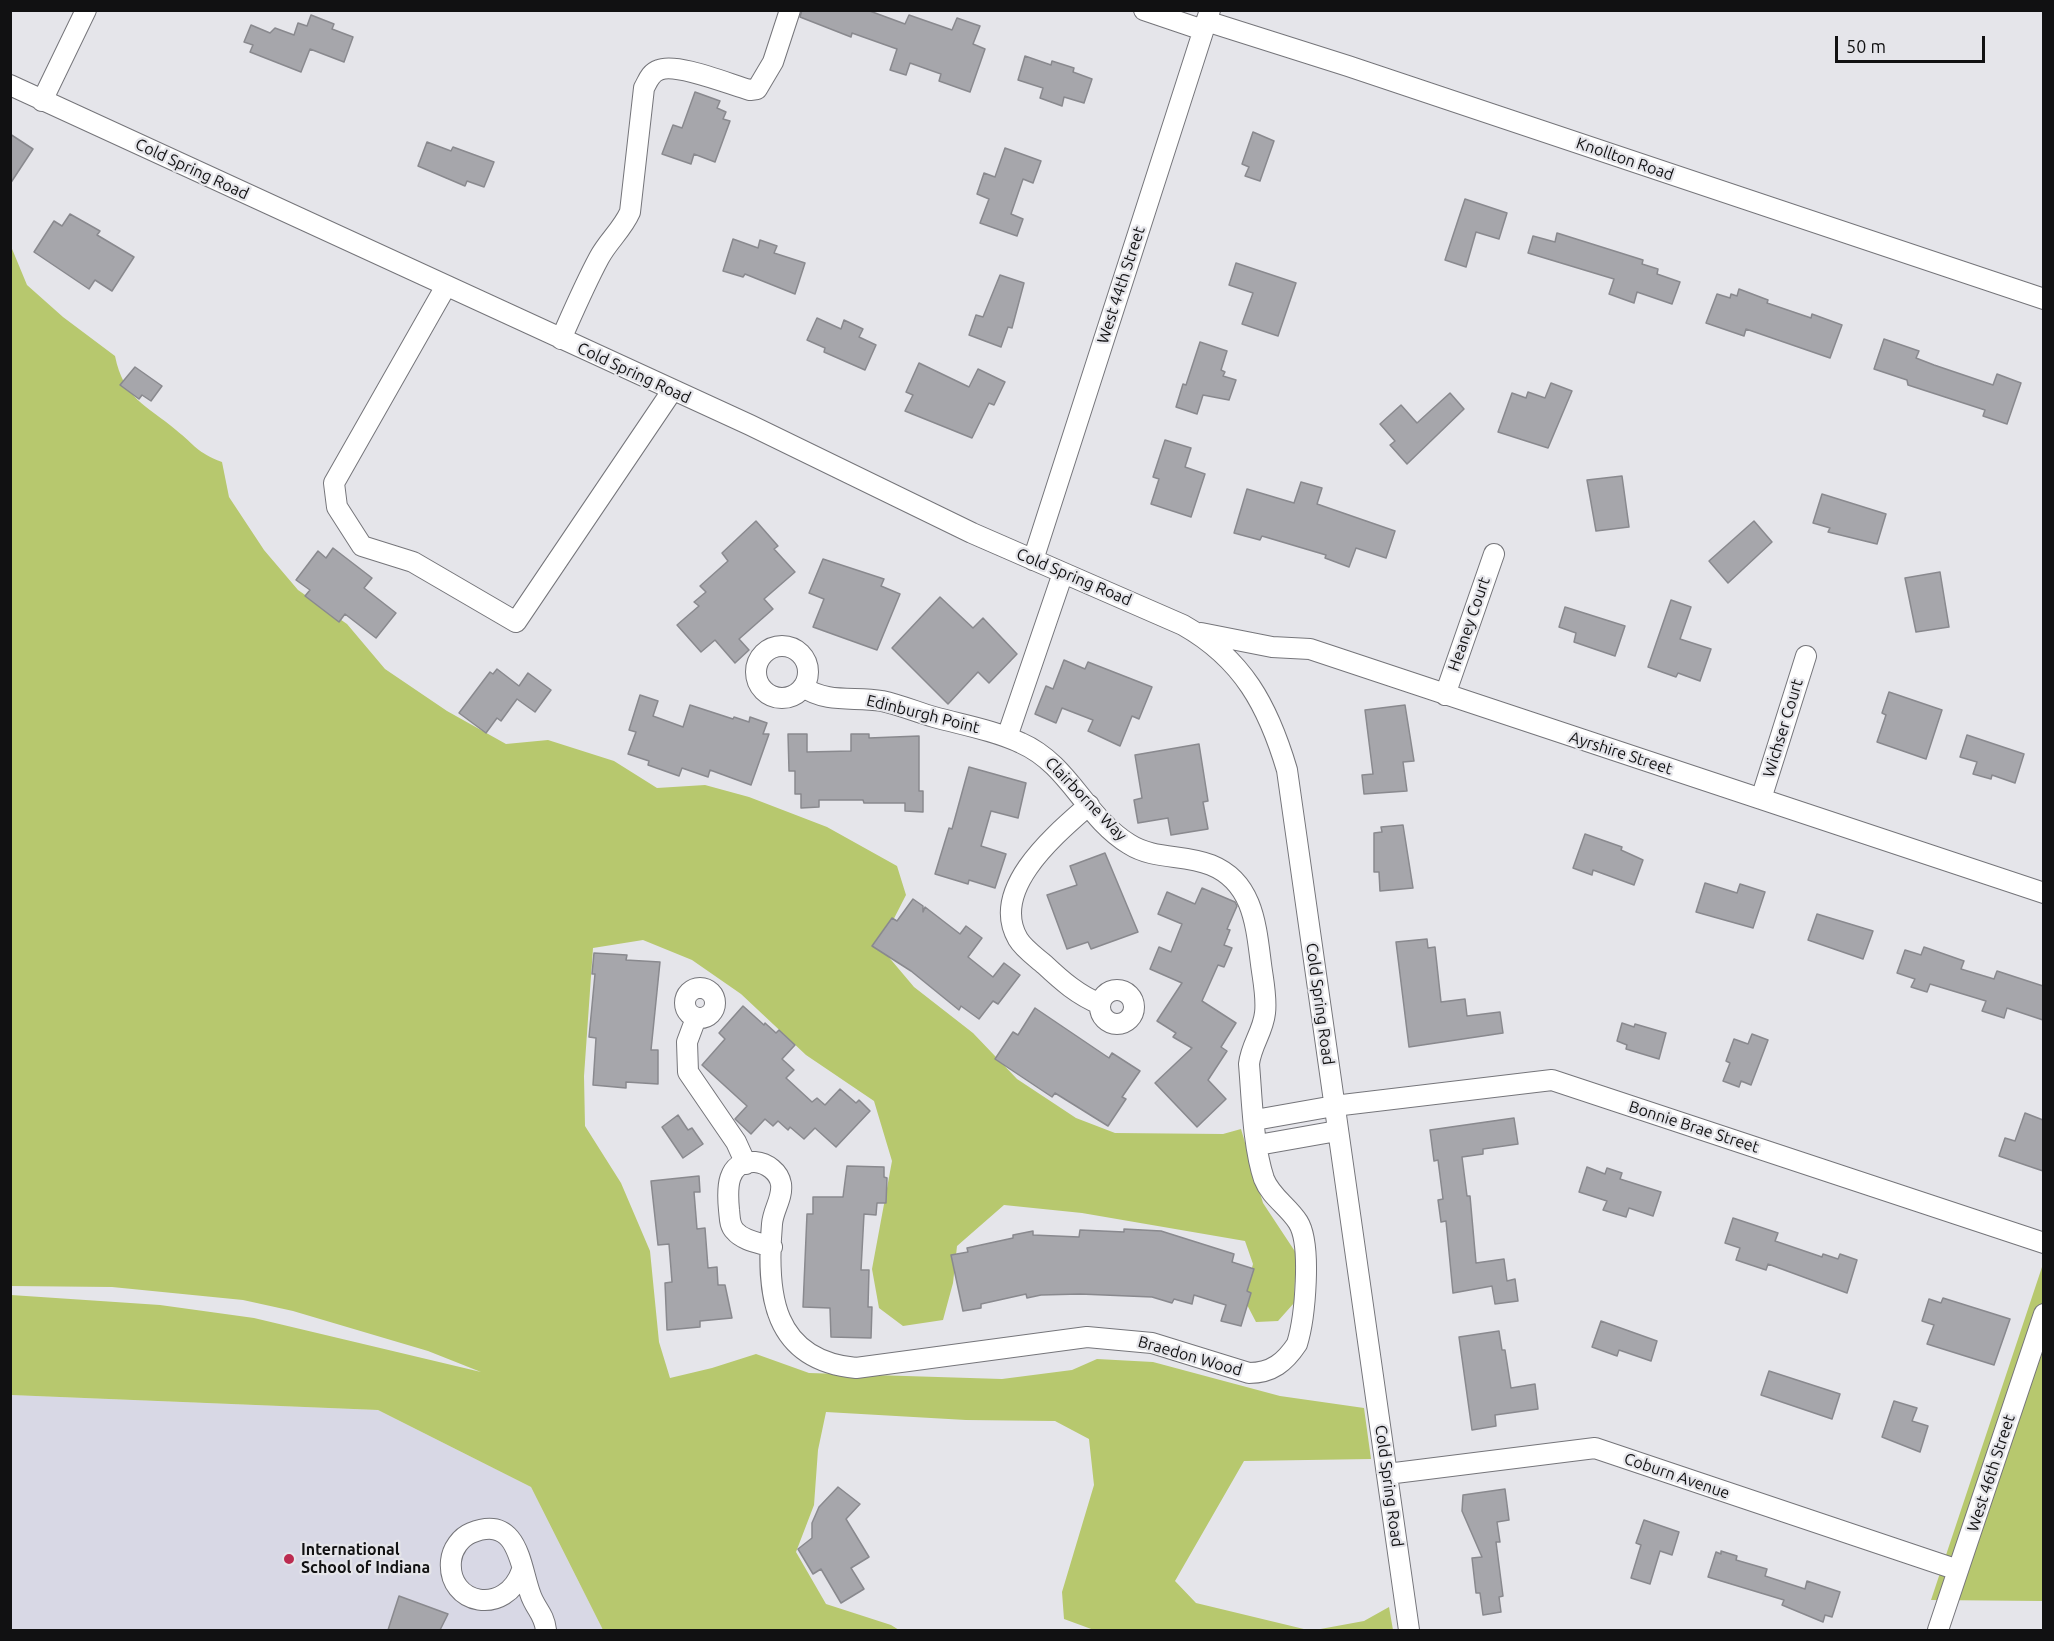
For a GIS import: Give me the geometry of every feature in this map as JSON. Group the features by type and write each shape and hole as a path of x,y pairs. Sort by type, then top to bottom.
{"street":[{"path":"42,101 86,10"},
{"path":"561,339 599,258 611,238 625,224 630,212 644,88 651,75 660,69 675,69 750,90 757,88 773,62 790,10"},
{"name":"Knollton Road","path":"1144,10 1206,20 2043,299"},
{"name":"West 44th Street","path":"1033,560 1206,20"},
{"name":"Cold Spring Road","path":"10,85 1033,560 1195,632 1228,658 1262,700 1287,770 1409,1630"},
{"path":"446,286 334,483 337,507 362,546 414,562 516,622 672,391"},
{"name":"Heaney Court","path":"1445,694 1494,554"},
{"path":"1007,737 1063,573"},
{"name":"Ayrshire Street","path":"1195,632 1272,647 1310,649 2043,893"},
{"name":"Wichser Court","path":"1761,799 1806,656"},
{"name":"Edinburgh Point","path":"803,687 824,697 886,702 1007,737"},
{"name":"Clairborne Way","path":"1007,737 1050,760 1116,835 1130,845 1153,854 1214,866 1234,880 1249,901 1254,917 1266,998 1264,1021 1250,1051 1249,1064 1255,1120"},
{"path":"1089,805 1052,837 1029,864 1012,903 1012,922 1015,933 1024,946 1070,988 1100,1004"},
{"path":"696,1018 688,1034 688,1072 736,1142 746,1164"},
{"name":"Bonnie Brae Street","path":"1255,1120 1334,1106 1552,1080 2043,1243"},
{"name":"Braedon Wood","path":"772,1247 774,1309 788,1334 802,1348 826,1362 856,1368 1067,1338 1106,1337 1161,1345 1242,1372 1257,1373 1271,1369 1289,1356 1299,1336 1307,1254 1304,1233 1298,1222 1273,1194 1265,1180 1255,1120"},
{"path":"1258,1145 1337,1131"},
{"path":"746,1164 765,1164 776,1173 781,1183 781,1196 772,1220 772,1247 741,1236 732,1227 727,1186 734,1170 746,1164"},
{"name":"West 46th Street","path":"1938,1630 2043,1314"},
{"name":"Coburn Avenue","path":"1387,1474 1594,1448 1958,1570"},
{"path":"522,1570 517,1583 509,1592 498,1599 486,1601 464,1592 452,1574 452,1553 468,1534 492,1529 504,1533 517,1546 531,1597 544,1617 546,1630"},
{"path":"509,1592 531,1597"}],"shaded area":[{"name":"International School of Indiana","path":"11,1395 378,1410 531,1487 603,1630 11,1630"}],"green space":[{"path":"10,244 27,285 63,317 115,356 124,382 137,399 201,452 222,462 229,497 264,550 298,590 347,624 385,669 447,711 506,744 548,740 614,761 657,788 705,785 749,797 827,827 897,866 906,895 884,938 887,955 914,987 973,1033 1017,1079 1076,1118 1115,1133 1223,1134 1241,1129 1263,1203 1296,1253 1294,1303 1278,1321 1256,1322 1244,1299 1253,1264 1245,1241 1082,1213 1004,1205 957,1246 953,1283 943,1320 903,1326 879,1308 872,1269 892,1161 874,1101 806,1055 741,994 692,960 643,940 593,948 584,1076 585,1126 621,1183 650,1251 659,1342 670,1378 756,1354 809,1373 1002,1379 1072,1370 1097,1359 1153,1362 1280,1396 1364,1408 1371,1459 1244,1461 1175,1581 1196,1603 1308,1630 1094,1630 1064,1619 1062,1592 1094,1485 1089,1439 1055,1421 966,1420 826,1412 818,1450 814,1505 796,1552 826,1604 891,1625 899,1630 603,1630 531,1487 378,1410 11,1395 11,1295 160,1305 254,1318 481,1372 428,1351 293,1311 243,1300 112,1287 11,1286"},
{"path":"2043,1264 2043,1601 1931,1600"},
{"path":"1389,1607 1393,1630 1315,1630 1364,1621"}],"building":[{"path":"802,10 867,10 905,24 909,15 952,30 957,18 980,26 973,44 985,49 970,92 939,81 941,74 910,63 906,75 890,70 897,49 852,33 851,37 800,17"},
{"path":"311,15 334,24 332,29 353,37 344,62 310,49 301,72 250,52 253,45 244,42 251,25 270,33 275,28 294,35 298,23 307,26"},
{"path":"1025,56 1051,65 1052,61 1074,68 1073,72 1092,79 1084,103 1064,97 1062,106 1040,98 1043,88 1018,80"},
{"path":"695,92 720,101 717,108 726,112 723,119 730,121 715,162 694,154 691,164 662,154 673,125 682,128"},
{"path":"1253,132 1274,141 1260,181 1245,176 1249,167 1242,164"},
{"path":"10,134 33,149 10,184"},
{"path":"427,142 451,151 453,147 494,162 484,187 467,181 465,186 418,166"},
{"path":"1005,148 1041,161 1033,183 1023,179 1011,214 1023,219 1017,236 980,223 989,199 977,194 984,173 995,177"},
{"path":"1465,199 1507,213 1499,239 1476,232 1466,267 1445,260"},
{"path":"70,214 100,231 97,235 134,257 112,291 95,280 89,289 34,252 54,221 62,226"},
{"path":"1557,233 1643,260 1642,264 1658,269 1657,274 1680,282 1672,304 1637,292 1634,303 1609,294 1614,279 1528,253 1533,236 1555,242"},
{"path":"733,239 758,248 760,240 777,246 774,253 805,263 795,294 745,274 743,277 723,271"},
{"path":"1236,263 1296,283 1278,336 1242,324 1253,293 1229,285"},
{"path":"1000,275 1024,283 1012,328 1008,327 1001,347 969,335 976,315 983,317"},
{"path":"1739,289 1768,300 1767,303 1811,318 1812,314 1842,325 1830,358 1746,329 1744,336 1706,323 1717,294 1730,298 1731,294 1737,296"},
{"path":"817,318 841,329 844,320 863,329 859,337 876,345 865,370 824,352 825,348 807,340"},
{"path":"1884,339 1919,351 1916,358 1993,385 1997,374 2021,383 2007,424 1983,416 1985,410 1908,385 1907,380 1874,369"},
{"path":"1200,342 1227,351 1221,370 1225,372 1223,376 1236,380 1229,400 1203,395 1197,414 1176,407"},
{"path":"919,363 969,387 978,369 1005,382 994,405 989,403 972,438 905,411 913,395 906,392"},
{"path":"135,367 162,386 151,401 142,395 139,399 120,385"},
{"path":"1551,383 1572,391 1548,448 1498,432 1512,393 1526,398 1528,392 1545,398"},
{"path":"1450,393 1464,409 1407,464 1390,445 1395,441 1380,424 1401,405 1417,423"},
{"path":"1165,440 1191,448 1185,467 1205,474 1191,517 1151,504 1159,479 1153,477"},
{"path":"1622,476 1629,527 1596,531 1587,480"},
{"path":"1301,482 1322,488 1317,504 1395,531 1386,558 1356,548 1349,567 1325,558 1326,555 1262,536 1260,540 1234,533 1247,489 1294,503"},
{"path":"1822,494 1886,514 1877,544 1828,532 1830,528 1813,523"},
{"path":"756,521 778,546 774,549 795,572 764,599 773,609 739,639 749,650 735,663 715,640 701,652 677,625 699,606 694,602 706,592 700,586 728,561 722,553"},
{"path":"1754,521 1772,542 1728,583 1709,561"},
{"path":"333,548 372,578 364,588 396,613 376,638 345,614 339,622 305,596 310,590 296,580 318,551 326,558"},
{"path":"823,559 884,579 881,586 900,594 877,650 813,627 824,599 809,593"},
{"path":"1940,572 1949,627 1916,632 1905,578"},
{"path":"940,597 973,628 983,618 1017,654 989,683 978,672 948,704 892,648"},
{"path":"1671,600 1691,607 1680,639 1711,649 1700,681 1678,673 1676,677 1648,667"},
{"path":"1565,607 1625,626 1615,656 1574,642 1576,633 1559,627"},
{"path":"1064,660 1085,669 1088,662 1152,687 1139,719 1132,716 1120,746 1088,731 1093,720 1062,708 1056,723 1035,714 1046,686 1053,689"},
{"path":"497,669 519,686 528,673 551,690 535,712 517,699 501,721 497,718 486,733 459,713 490,672 493,674"},
{"path":"1889,692 1942,710 1926,759 1877,742 1886,715 1882,713"},
{"path":"640,695 658,701 653,716 683,727 690,705 733,719 734,717 749,722 750,717 767,723 763,734 769,734 751,785 710,770 708,777 682,768 679,776 648,765 649,761 628,754 636,732 629,730"},
{"path":"1405,705 1414,761 1403,762 1407,791 1364,794 1362,775 1373,774 1365,710"},
{"path":"788,734 807,734 807,752 851,751 851,734 869,734 869,738 919,736 919,791 923,791 923,812 905,811 905,803 864,803 863,800 819,800 819,807 801,808 801,794 795,794 795,771 789,771"},
{"path":"1967,735 2024,754 2015,783 1992,775 1991,779 1973,774 1977,762 1960,757"},
{"path":"1199,744 1208,801 1203,802 1208,829 1171,835 1168,818 1138,823 1134,800 1142,798 1135,755"},
{"path":"969,767 1026,783 1018,818 991,811 981,846 1006,854 995,888 969,880 968,884 935,874 949,828 952,829"},
{"path":"1403,825 1413,888 1380,891 1379,872 1374,872 1374,833 1382,832 1381,827"},
{"path":"1585,834 1622,847 1621,850 1643,860 1634,885 1593,870 1592,875 1573,868"},
{"path":"1105,853 1138,932 1091,949 1088,942 1067,949 1047,895 1077,885 1070,866"},
{"path":"1705,883 1737,893 1740,884 1765,892 1753,928 1696,912"},
{"path":"1202,888 1235,902 1237,906 1227,929 1230,930 1224,945 1232,948 1224,967 1218,965 1202,1001 1236,1023 1221,1047 1227,1051 1208,1080 1226,1099 1197,1127 1155,1083 1192,1048 1173,1037 1176,1033 1157,1021 1182,983 1150,969 1159,947 1171,952 1182,924 1158,914 1167,892 1195,904"},
{"path":"913,899 923,906 923,912 925,907 960,934 966,926 982,938 968,957 993,977 1004,963 1020,975 998,1004 993,1001 979,1019 961,1006 959,1010 911,971 872,946 892,918 897,921"},
{"path":"1817,914 1873,931 1863,959 1808,940"},
{"path":"1427,939 1428,948 1435,947 1441,1002 1465,999 1467,1016 1500,1012 1503,1033 1409,1047 1396,942"},
{"path":"1924,947 1964,961 1961,969 1994,979 1997,971 2043,986 2043,1020 2007,1008 2004,1018 1982,1011 1986,1001 1930,984 1927,992 1911,987 1915,979 1897,973 1905,950 1921,955"},
{"path":"594,953 627,955 626,960 660,962 651,1050 658,1050 658,1084 626,1082 626,1088 593,1085 596,1038 589,1037 595,974 592,974"},
{"path":"743,1006 764,1025 765,1023 776,1033 779,1030 795,1045 782,1059 794,1070 786,1078 812,1102 817,1098 825,1105 840,1089 856,1103 859,1100 870,1111 836,1147 815,1128 804,1139 790,1127 788,1130 778,1121 773,1126 765,1119 751,1134 735,1119 747,1106 702,1065 725,1039 719,1033"},
{"path":"1035,1008 1109,1058 1112,1053 1140,1071 1122,1097 1126,1099 1108,1126 1055,1093 1052,1097 995,1059 1013,1032 1018,1035"},
{"path":"1622,1023 1634,1027 1635,1024 1666,1033 1659,1059 1626,1049 1627,1045 1617,1041"},
{"path":"1752,1034 1768,1040 1751,1085 1741,1081 1739,1087 1723,1081 1730,1063 1726,1061 1734,1039 1748,1044"},
{"path":"2025,1113 2043,1120 2043,1171 1999,1156 2005,1138 2015,1141"},
{"path":"678,1115 688,1130 692,1128 703,1144 683,1158 662,1127"},
{"path":"1514,1118 1518,1144 1483,1149 1483,1154 1462,1157 1467,1196 1470,1196 1476,1263 1504,1259 1507,1281 1515,1279 1518,1301 1495,1304 1492,1286 1453,1293 1446,1221 1441,1222 1438,1200 1443,1199 1438,1160 1434,1161 1430,1130"},
{"path":"847,1166 884,1167 884,1177 887,1178 886,1203 877,1203 876,1215 864,1214 861,1270 869,1270 868,1307 872,1307 871,1338 831,1337 830,1308 803,1307 807,1214 813,1214 813,1197 843,1197"},
{"path":"1587,1167 1605,1174 1607,1168 1622,1173 1620,1179 1661,1192 1653,1216 1629,1208 1626,1217 1603,1210 1607,1201 1579,1192"},
{"path":"699,1176 700,1192 694,1192 697,1229 705,1228 708,1268 717,1267 718,1285 725,1285 732,1318 700,1321 700,1327 667,1330 665,1283 672,1282 669,1244 658,1245 651,1181"},
{"path":"1733,1218 1778,1233 1775,1241 1822,1257 1823,1254 1838,1259 1840,1254 1857,1260 1847,1293 1768,1264 1766,1270 1736,1260 1740,1248 1725,1243"},
{"path":"1124,1229 1161,1231 1234,1254 1232,1262 1254,1269 1247,1291 1251,1293 1241,1326 1221,1321 1226,1305 1194,1295 1192,1304 1174,1299 1172,1303 1152,1297 1080,1294 1041,1295 1027,1298 1026,1294 981,1304 981,1308 963,1311 951,1255 968,1252 967,1248 1033,1231 1033,1235 1079,1237 1080,1230 1124,1232"},
{"path":"1943,1298 2010,1319 1994,1365 1927,1344 1934,1325 1922,1321 1929,1299 1941,1303"},
{"path":"1601,1321 1657,1341 1651,1361 1619,1350 1617,1356 1592,1347"},
{"path":"1499,1331 1502,1350 1505,1350 1511,1388 1535,1384 1538,1409 1495,1415 1496,1426 1472,1430 1459,1337"},
{"path":"1769,1371 1840,1394 1832,1419 1761,1395"},
{"path":"1894,1401 1917,1408 1912,1421 1928,1426 1920,1452 1882,1437"},
{"path":"838,1487 860,1504 846,1519 869,1557 851,1568 864,1589 841,1603 821,1569 813,1574 798,1549 812,1538 812,1523 819,1507"},
{"path":"1505,1489 1509,1520 1497,1522 1500,1542 1496,1542 1503,1596 1499,1597 1501,1612 1483,1615 1480,1593 1476,1593 1472,1558 1482,1557 1462,1511 1463,1495"},
{"path":"1644,1520 1679,1532 1672,1555 1660,1551 1650,1584 1631,1578 1641,1545 1636,1543"},
{"path":"1721,1551 1737,1556 1736,1560 1767,1569 1765,1576 1805,1589 1807,1581 1840,1592 1832,1617 1825,1615 1823,1622 1782,1605 1784,1600 1708,1577 1716,1552 1721,1554"},
{"path":"399,1596 448,1614 440,1630 388,1630"}],"place":[{"name":"International School of Indiana","path":"289,1559"}]}
